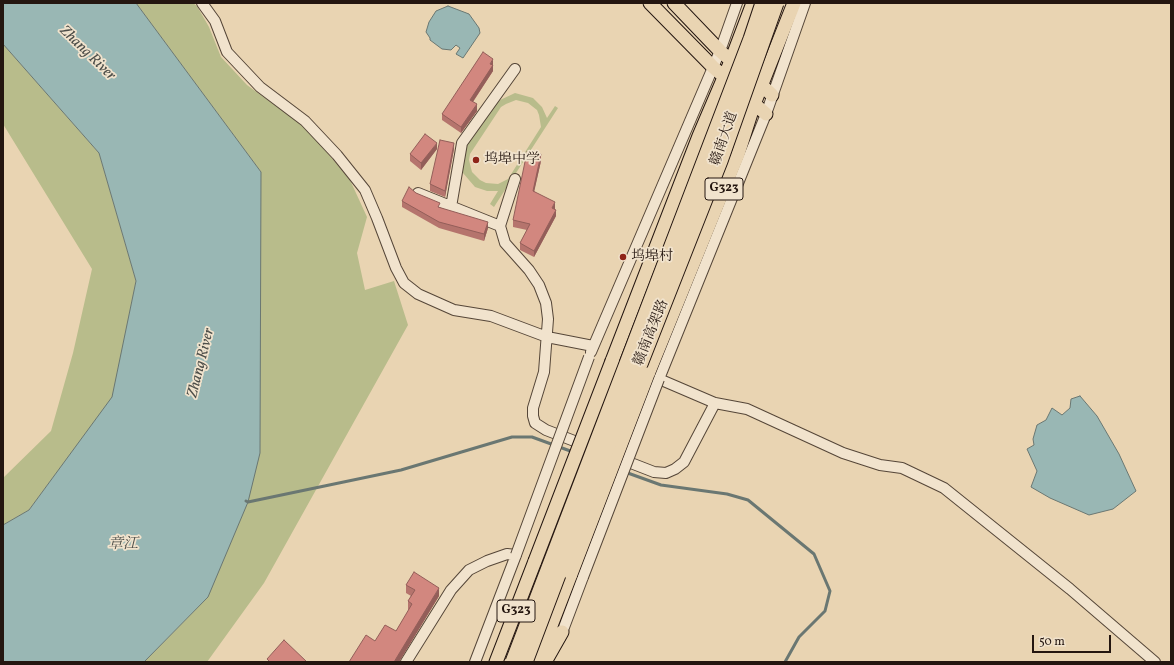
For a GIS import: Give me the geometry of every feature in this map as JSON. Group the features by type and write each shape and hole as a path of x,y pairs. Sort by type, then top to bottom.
{"highway":[{"name":"赣南高架路","path":"513,662 746,54 763,3"},
{"name":"赣南高架路","path":"525,662 584,506 720,161 776,3"}],"main road":[{"path":"650,3 713,67 766,114"},
{"path":"674,3 731,62 772,95"},
{"name":"赣南大道","path":"577,575 738,154 761,85 786,27 794,3"},
{"path":"751,8 786,27"},
{"name":"赣南大道","path":"496,662 699,136 725,77 751,8"},
{"path":"699,136 738,154"},
{"name":"G323","path":"537,662 577,575"},
{"path":"545,662 562,632"}],"street":[{"path":"202,3 215,21 226,52 260,87 305,121 338,155 364,190 377,218 396,268 404,283 418,294 454,310 491,316 547,337 593,346"},
{"path":"475,662 593,346 720,51 737,3"},
{"path":"805,3 766,114 653,376 715,403 747,409 843,453 880,465 902,468 944,488 1070,589 1155,662"},
{"path":"451,207 462,143 515,69"},
{"path":"515,179 500,226 505,243 529,270 539,285 546,303 548,319 544,372 532,416 535,424 546,430 654,472 666,473 675,469 684,462 715,403"},
{"path":"418,193 500,226"},
{"path":"406,662 451,590 469,570 487,561 507,554 516,555"},
{"path":"550,662 562,632 577,575"}],"green space":[{"path":"136,3 193,3 197,6 209,27 221,57 247,85 298,122 315,138 350,180 367,217 357,253 365,290 394,281 408,325 264,583 207,662 144,662 208,597 261,172"},
{"path":"3,44 99,153 136,281 113,397 29,510 3,525 3,478 51,431 73,353 92,269 3,124"},
{"path":"515,93 533,98 542,107 547,118 555,106 558,108 494,207 490,204 498,191 487,191 475,187 463,173 461,167 463,149 498,101","holes":["516,100 528,103 537,110 541,127 508,179 498,184 486,183 480,180 472,172 469,160 470,154 501,107"]}],"water":[{"name":"章江","path":"3,3 136,3 261,172 260,453 248,502 208,597 144,662 3,662 3,525 29,510 112,397 136,281 99,153 3,44"},
{"path":"448,6 469,14 479,28 480,33 463,58 456,54 460,48 456,45 451,50 442,49 430,40 426,32 429,22 436,11"},
{"path":"1080,396 1097,416 1119,454 1136,491 1113,509 1089,515 1050,498 1031,487 1037,471 1027,449 1034,445 1033,439 1037,425 1046,420 1052,408 1062,415 1070,408 1071,399"}],"building":[{"path":"483,52 493,59 490,64 493,65 470,100 477,104 461,127 442,114"},
{"path":"425,134 437,143 421,163 410,154"},
{"path":"440,140 454,143 445,191 430,184"},
{"path":"527,152 541,154 533,191 555,202 552,208 556,210 534,251 520,243 530,224 513,220"},
{"path":"409,187 416,193 440,203 438,207 488,222 484,234 439,222 402,201"},
{"path":"414,572 439,588 394,662 349,662 366,635 375,641 385,625 396,631 412,604 408,601 415,590 406,585"},
{"path":"284,640 307,662 270,662 267,659"}],"waterway":[{"path":"246,501 248,502 401,470 512,437 532,437 573,452"},
{"path":"625,472 661,485 727,494 748,500 814,554 830,591 825,611 799,637 785,662"}],"place":[{"name":"坞埠中学","path":"476,160"},
{"name":"坞埠村","path":"623,257"}],"water label":[{"name":"Zhang River","path":"87,54"},
{"name":"Zhang River","path":"202,363"}]}
